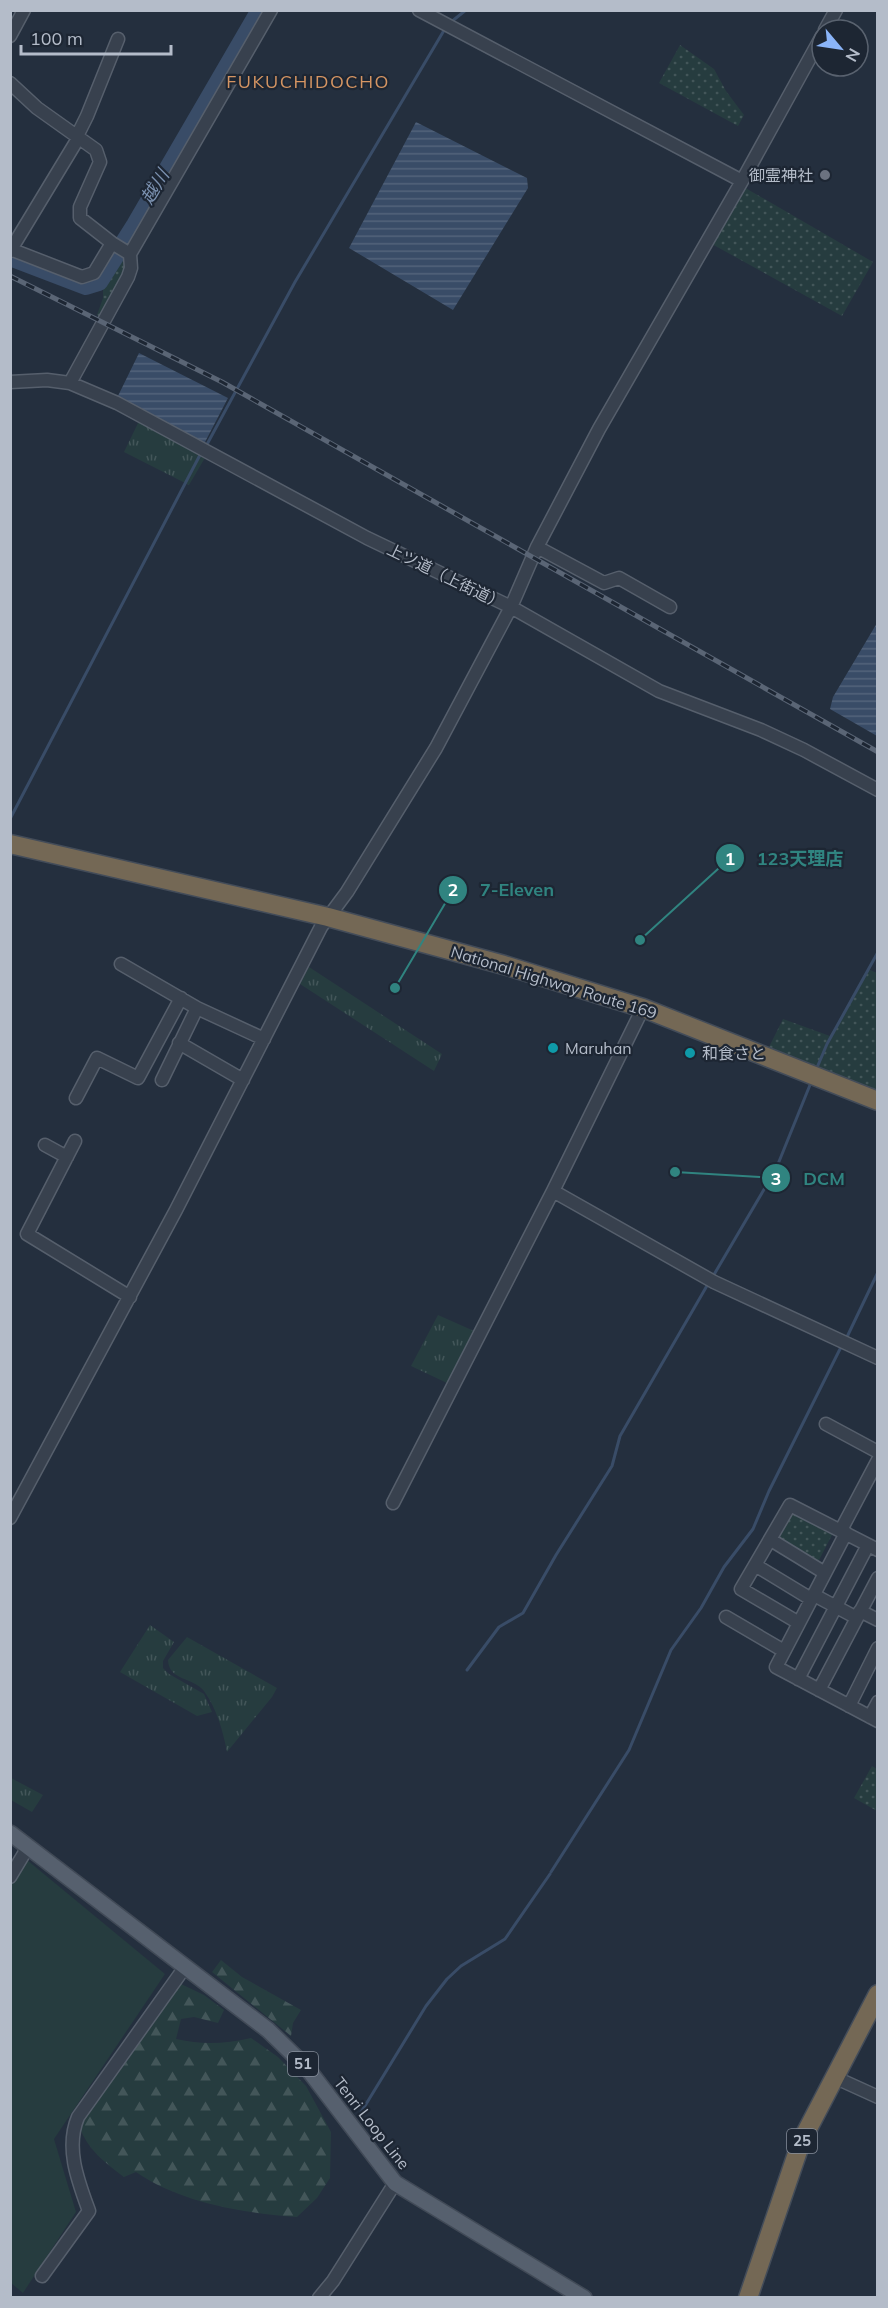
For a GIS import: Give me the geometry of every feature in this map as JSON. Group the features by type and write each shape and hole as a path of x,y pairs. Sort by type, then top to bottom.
{"highway":[{"name":"National Highway Route 169","path":"10,844 328,917 504,965 643,1008 878,1101"},
{"name":"25","path":"748,2298 791,2170 834,2077 878,1994"}],"main road":[{"name":"Tenri Loop Line","path":"10,1833 268,2030 307,2068 395,2183 584,2298"}],"street":[{"path":"10,36 24,10"},
{"path":"70,383 128,278 131,268 130,254 271,10"},
{"path":"418,10 742,181"},
{"path":"112,243 94,273 82,277 11,250 78,136 118,39"},
{"path":"10,1518 130,1297 328,917 337,908 436,748 511,607 537,547 599,429 810,58"},
{"path":"10,83 37,108 96,150 100,162 80,207 80,218 130,254"},
{"name":"上ツ道（上街道）","path":"10,382 47,380 70,383 117,403 367,538 511,607 659,691 762,730 878,790"},
{"path":"537,547 604,583 619,578 670,607"},
{"path":"122,964 197,1008 264,1039"},
{"path":"76,1098 97,1058 138,1078 181,998"},
{"path":"162,1080 197,1008"},
{"path":"393,1503 553,1191 643,1008"},
{"path":"179,1043 243,1080"},
{"path":"75,1142 27,1234 130,1297"},
{"path":"45,1145 67,1157"},
{"path":"553,1191 714,1282 878,1358"},
{"path":"826,1424 878,1452"},
{"path":"878,1460 825,1573 776,1667 874,1719 878,1702"},
{"path":"798,1679 836,1607 873,1547 790,1505 741,1589 799,1623"},
{"path":"771,1540 825,1573"},
{"path":"755,1565 813,1597 878,1620"},
{"path":"819,1690 878,1578"},
{"path":"726,1617 784,1651"},
{"path":"849,1706 878,1648"},
{"path":"10,1877 28,1847"},
{"path":"42,2276 89,2211 75,2166 71,2143 72,2130 78,2117 185,1967"},
{"path":"834,2077 878,2097"},
{"path":"319,2298 395,2183"}],"green space":[{"path":"680,45 714,69 726,91 744,115 738,126 659,83"},
{"path":"742,186 873,262 842,316 710,243"},
{"path":"121,249 130,268 105,320 97,315 103,298 103,277"},
{"path":"140,419 206,456 189,485 124,452"},
{"path":"309,967 442,1054 434,1071 300,984"},
{"path":"868,969 877,973 877,1091 769,1047 783,1019 830,1036"},
{"path":"438,1315 474,1331 447,1383 411,1366"},
{"path":"790,1511 833,1533 818,1562 776,1540"},
{"path":"150,1625 174,1642 163,1661 163,1668 169,1674 204,1694 212,1712 197,1716 120,1672"},
{"path":"187,1637 277,1688 227,1752 219,1720 204,1691 172,1672 169,1667 168,1660"},
{"path":"872,1766 877,1769 877,1811 854,1798"},
{"path":"11,1778 43,1795 32,1812 11,1800"},
{"path":"27,1860 165,1974 54,2139 76,2212 23,2293 11,2283 10,1885"},
{"path":"221,1960 242,1977 301,2010 293,2023 291,2036 212,1972"},
{"path":"181,1984 204,1995 224,2010 218,2023 194,2017 181,2019 176,2039 214,2043 251,2038 278,2057 306,2086 331,2132 330,2178 317,2198 297,2217 255,2213 213,2205 173,2192 136,2172 124,2177 97,2155 79,2126 85,2112"}],"water":[{"path":"416,122 527,178 528,188 453,310 349,248"},
{"path":"139,353 228,398 204,444 117,398"},
{"path":"877,623 877,736 830,709 833,697"}],"waterway":[{"name":"越川","path":"10,257 86,286 99,282 135,225 260,10"},
{"path":"451,22 466,10"},
{"path":"205,448 295,282 446,27"},
{"path":"10,819 201,453"},
{"path":"816,1070 827,1044 878,952"},
{"path":"712,1278 776,1169 812,1080"},
{"path":"846,1339 878,1272"},
{"path":"467,1670 499,1627 523,1613 556,1555 612,1466 620,1436 708,1284"},
{"path":"551,1872 629,1750 671,1650 701,1608 724,1567 753,1529 769,1491 842,1345"},
{"path":"360,2114 426,2006 447,1979 461,1966 505,1939 550,1874"}],"railway":[{"path":"10,276 222,382 878,752"}],"place":[{"name":"御霊神社","path":"825,175"},
{"name":"123天理店","path":"640,940"},
{"name":"7-Eleven","path":"395,988"},
{"name":"Maruhan","path":"553,1048"},
{"name":"和食さと","path":"690,1053"},
{"name":"DCM","path":"675,1172"}],"district":[{"name":"FUKUCHIDOCHO","path":"308,82"}]}
